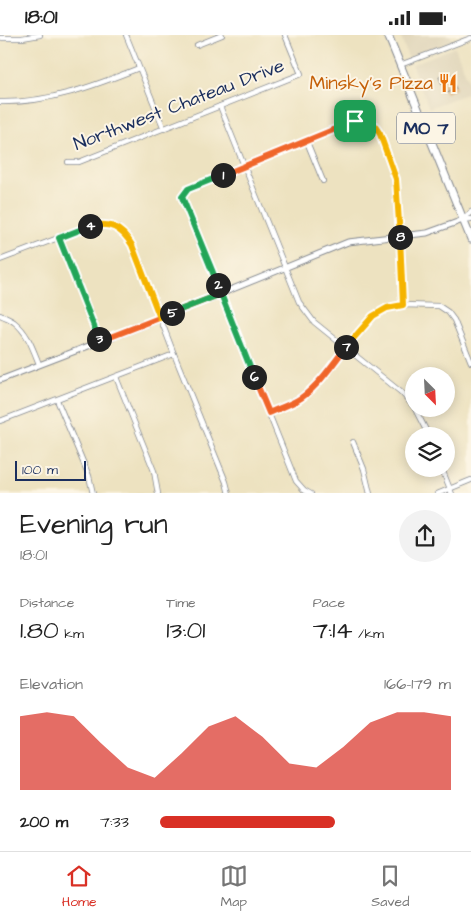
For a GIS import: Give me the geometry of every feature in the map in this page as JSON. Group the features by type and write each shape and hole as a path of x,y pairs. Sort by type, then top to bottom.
{"main road":[{"name":"MO 7","path":"388,35 467,220 471,239"}],"street":[{"path":"0,38 22,38 40,35"},
{"path":"126,35 164,129"},
{"path":"197,45 222,35"},
{"name":"Northwest Chateau Drive","path":"68,162 79,162 301,74 286,35"},
{"path":"400,65 471,38"},
{"path":"0,102 31,101 65,95 139,68"},
{"path":"220,106 299,302 314,322 405,397"},
{"path":"311,493 304,490 296,481 182,197 188,189 365,118 372,122 380,134 396,179 403,305"},
{"path":"307,141 324,181"},
{"path":"0,379 221,294 348,242 427,233 467,220 471,212"},
{"path":"0,260 87,227 103,223 118,228 127,236 229,493"},
{"path":"59,238 100,341"},
{"path":"269,413 291,404 313,388 373,316 387,308 403,305 438,306 448,312 454,320 471,362"},
{"path":"1,317 14,322 23,331 29,339 39,365"},
{"path":"0,421 174,354"},
{"path":"116,377 154,471 158,493"},
{"path":"57,400 93,493"},
{"path":"353,442 364,469 370,493"},
{"path":"445,477 451,491"},
{"path":"437,493 451,491 471,480"}],"shaded area":[{"path":"400,35 450,35 452,41 408,57"},
{"path":"455,47 471,87 471,92 429,108 412,66"}],"building":[{"name":"Minsky's Pizza","path":"450,73 456,89 445,94 439,77"}],"place":[{"name":"Minsky's Pizza","path":"448,83"}],"route":[{"path":"355,121 188,189 182,197 221,294 160,318 100,341 59,238 103,223 118,228 127,236 160,318 164,317 221,294 269,413 291,404 313,388 366,322 387,308 403,305 396,179 380,134 372,122 365,118 355,121"}]}
